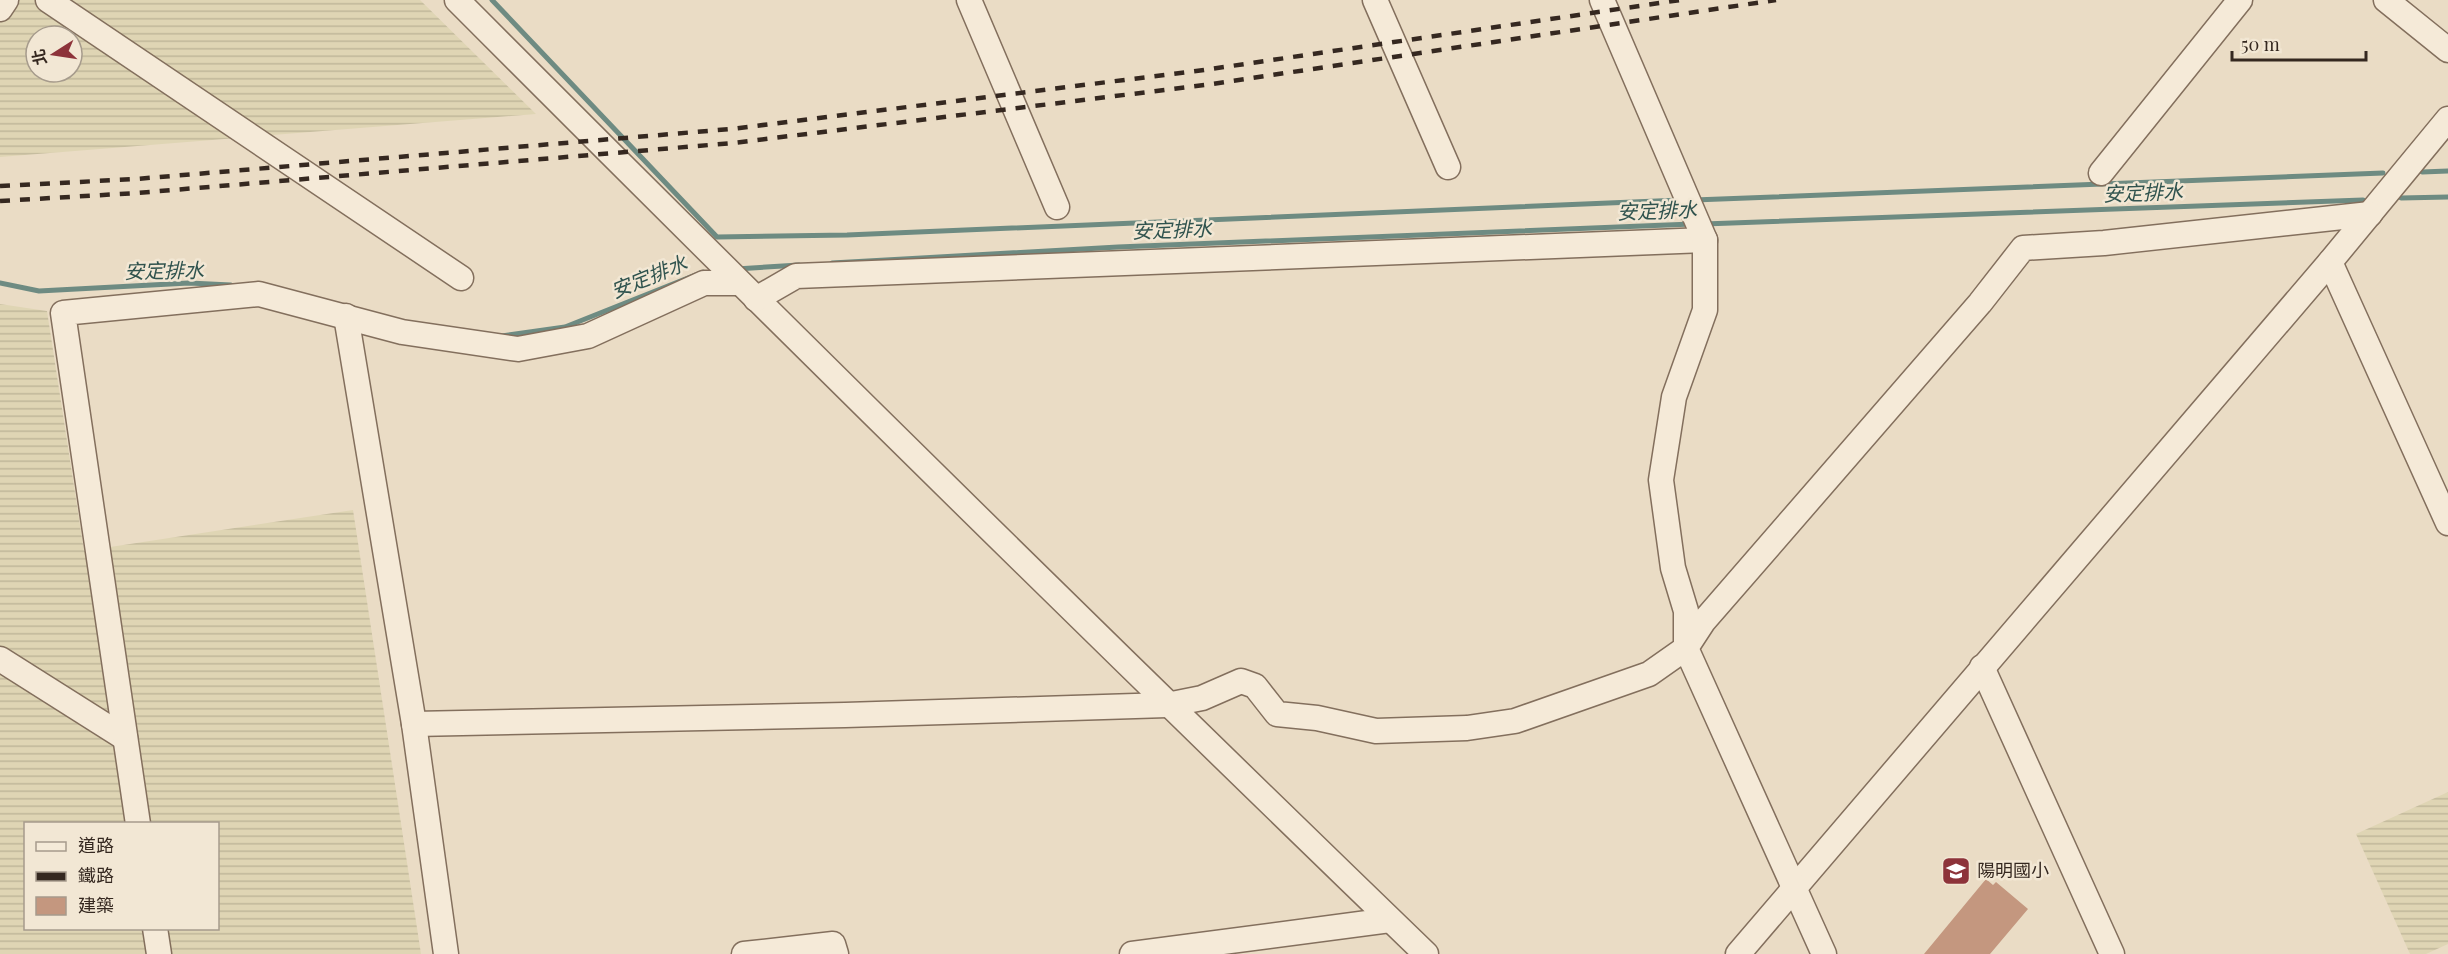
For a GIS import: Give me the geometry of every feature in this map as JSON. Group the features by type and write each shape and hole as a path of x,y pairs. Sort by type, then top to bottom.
{"street":[{"path":"0,9 6,0"},
{"path":"48,0 461,278"},
{"path":"457,0 736,280 1167,705 1426,954"},
{"path":"969,0 1057,207"},
{"path":"1375,0 1448,167"},
{"path":"1602,0 1695,218 1705,310 1674,397 1661,480 1673,568 1686,610 1686,648 1824,954"},
{"path":"2100,173 2240,0"},
{"path":"2386,0 2448,50"},
{"path":"1738,954 2330,262 2448,118"},
{"path":"414,724 845,715 1167,705 1202,698 1241,681 1255,686 1277,714 1317,718 1376,731 1467,728 1515,721 1649,674 1686,648 1703,622 1980,303 2023,248 2104,243 2370,214"},
{"path":"138,822 63,313 259,294 402,332 518,350 588,336 704,283 1695,218"},
{"path":"2330,262 2448,523"},
{"path":"346,316 414,724 446,954"},
{"path":"0,658 125,738"},
{"path":"1982,667 2112,954"},
{"path":"1132,954 1390,920"},
{"path":"155,930 159,954"},
{"path":"744,954 833,944 836,954"}],"shaded area":[{"path":"0,0 420,0 536,114 0,157"},
{"path":"0,304 47,311 84,551 353,510 421,954 0,954"},
{"path":"2448,792 2448,944 2426,954 2410,954 2356,834"}],"building":[{"path":"1986,879 1993,885 1996,882 2028,909 1990,954 1924,954"}],"waterway":[{"path":"492,0 717,237 847,235 1681,200"},
{"path":"2422,172 2448,171"},
{"path":"1694,200 2383,173"},
{"name":"安定排水","path":"2401,198 2448,197"},
{"name":"安定排水","path":"1704,224 2363,200"},
{"name":"安定排水","path":"832,263 1118,247 1692,224"},
{"name":"安定排水","path":"736,269 799,265"},
{"name":"安定排水","path":"502,336 565,327 703,272"},
{"name":"安定排水","path":"0,283 39,291 189,283 231,285"}],"railway":[{"path":"0,186 136,179 731,129 1204,70 1680,0"},
{"path":"0,201 137,193 733,143 1205,85 1776,0"}],"place":[{"name":"陽明國小","path":"1956,871"}]}
